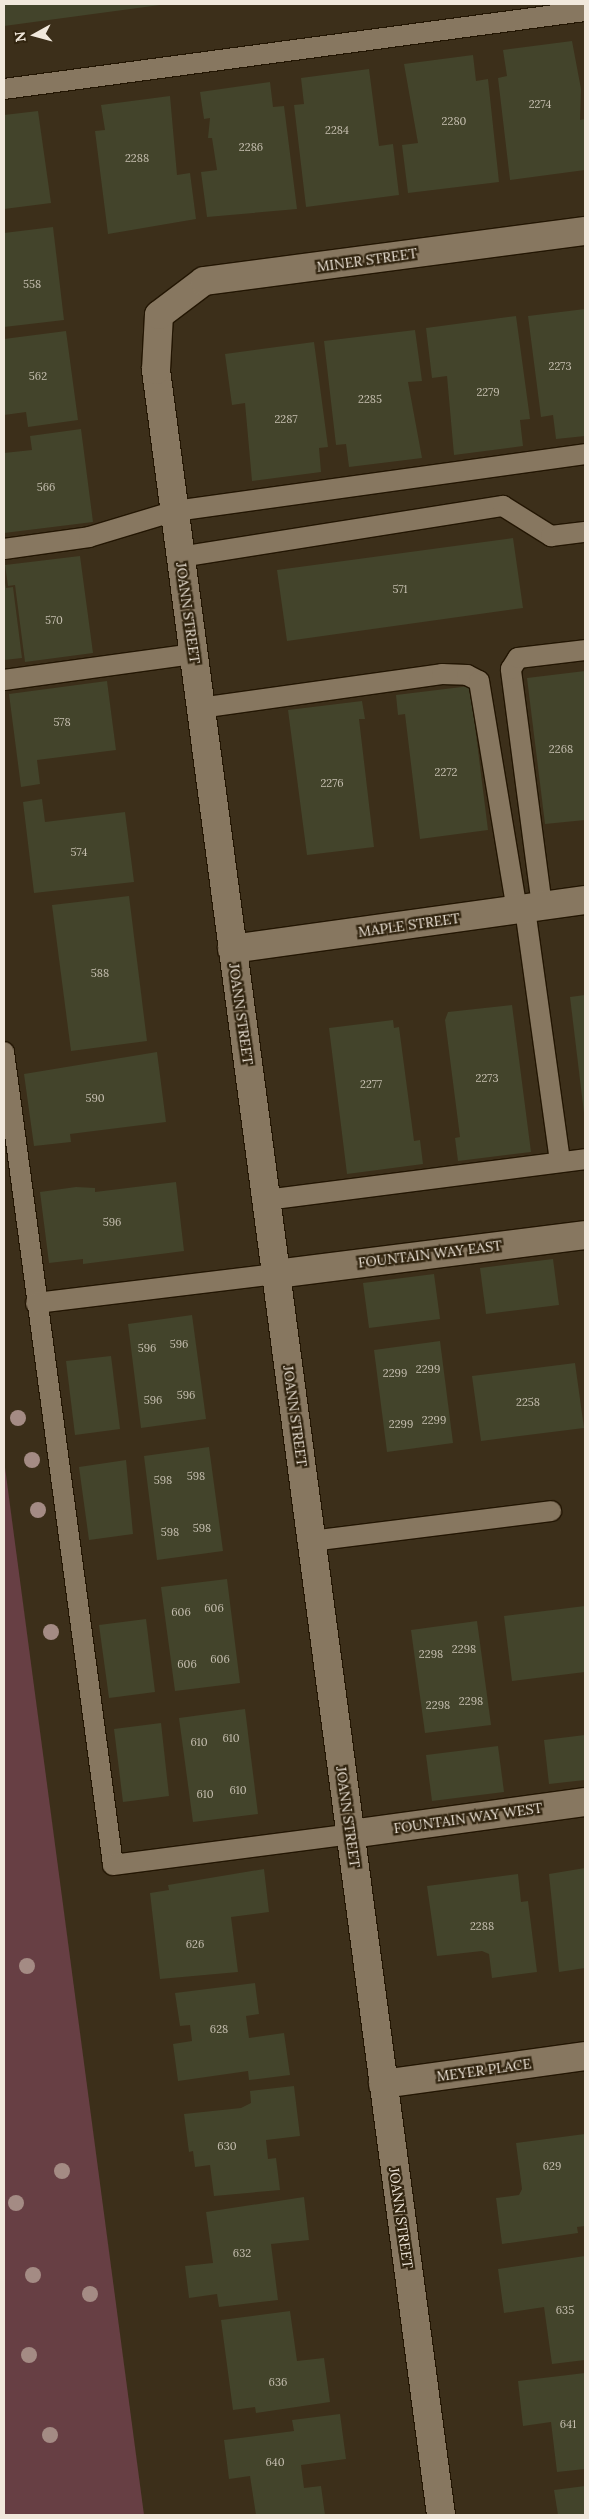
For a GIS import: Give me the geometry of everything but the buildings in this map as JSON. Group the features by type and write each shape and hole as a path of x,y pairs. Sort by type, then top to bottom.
{"street":[{"name":"MINER STREET","path":"159,315 204,281 585,231"},
{"name":"JOANN STREET","path":"159,315 156,370 441,2515"},
{"name":"MAPLE STREET","path":"232,949 585,900"},
{"name":"FOUNTAIN WAY EAST","path":"276,1274 585,1235"},
{"name":"FOUNTAIN WAY WEST","path":"351,1834 585,1802"},
{"name":"MEYER PLACE","path":"383,2084 585,2056"}],"lane":[{"path":"4,90 585,11"},
{"path":"4,549 89,537 175,511 585,454"},
{"path":"180,557 503,506 551,536 585,532"},
{"path":"560,1162 528,908 511,669 518,658 585,650"},
{"path":"4,680 194,654"},
{"path":"200,708 442,674 467,675 478,681 528,908"},
{"path":"4,1052 36,1303 113,1865 351,1834"},
{"path":"266,1200 585,1159"},
{"path":"36,1303 276,1274"},
{"path":"311,1541 551,1512"}],"shaded area":[{"path":"4,1460 144,2515 4,2515"}]}
